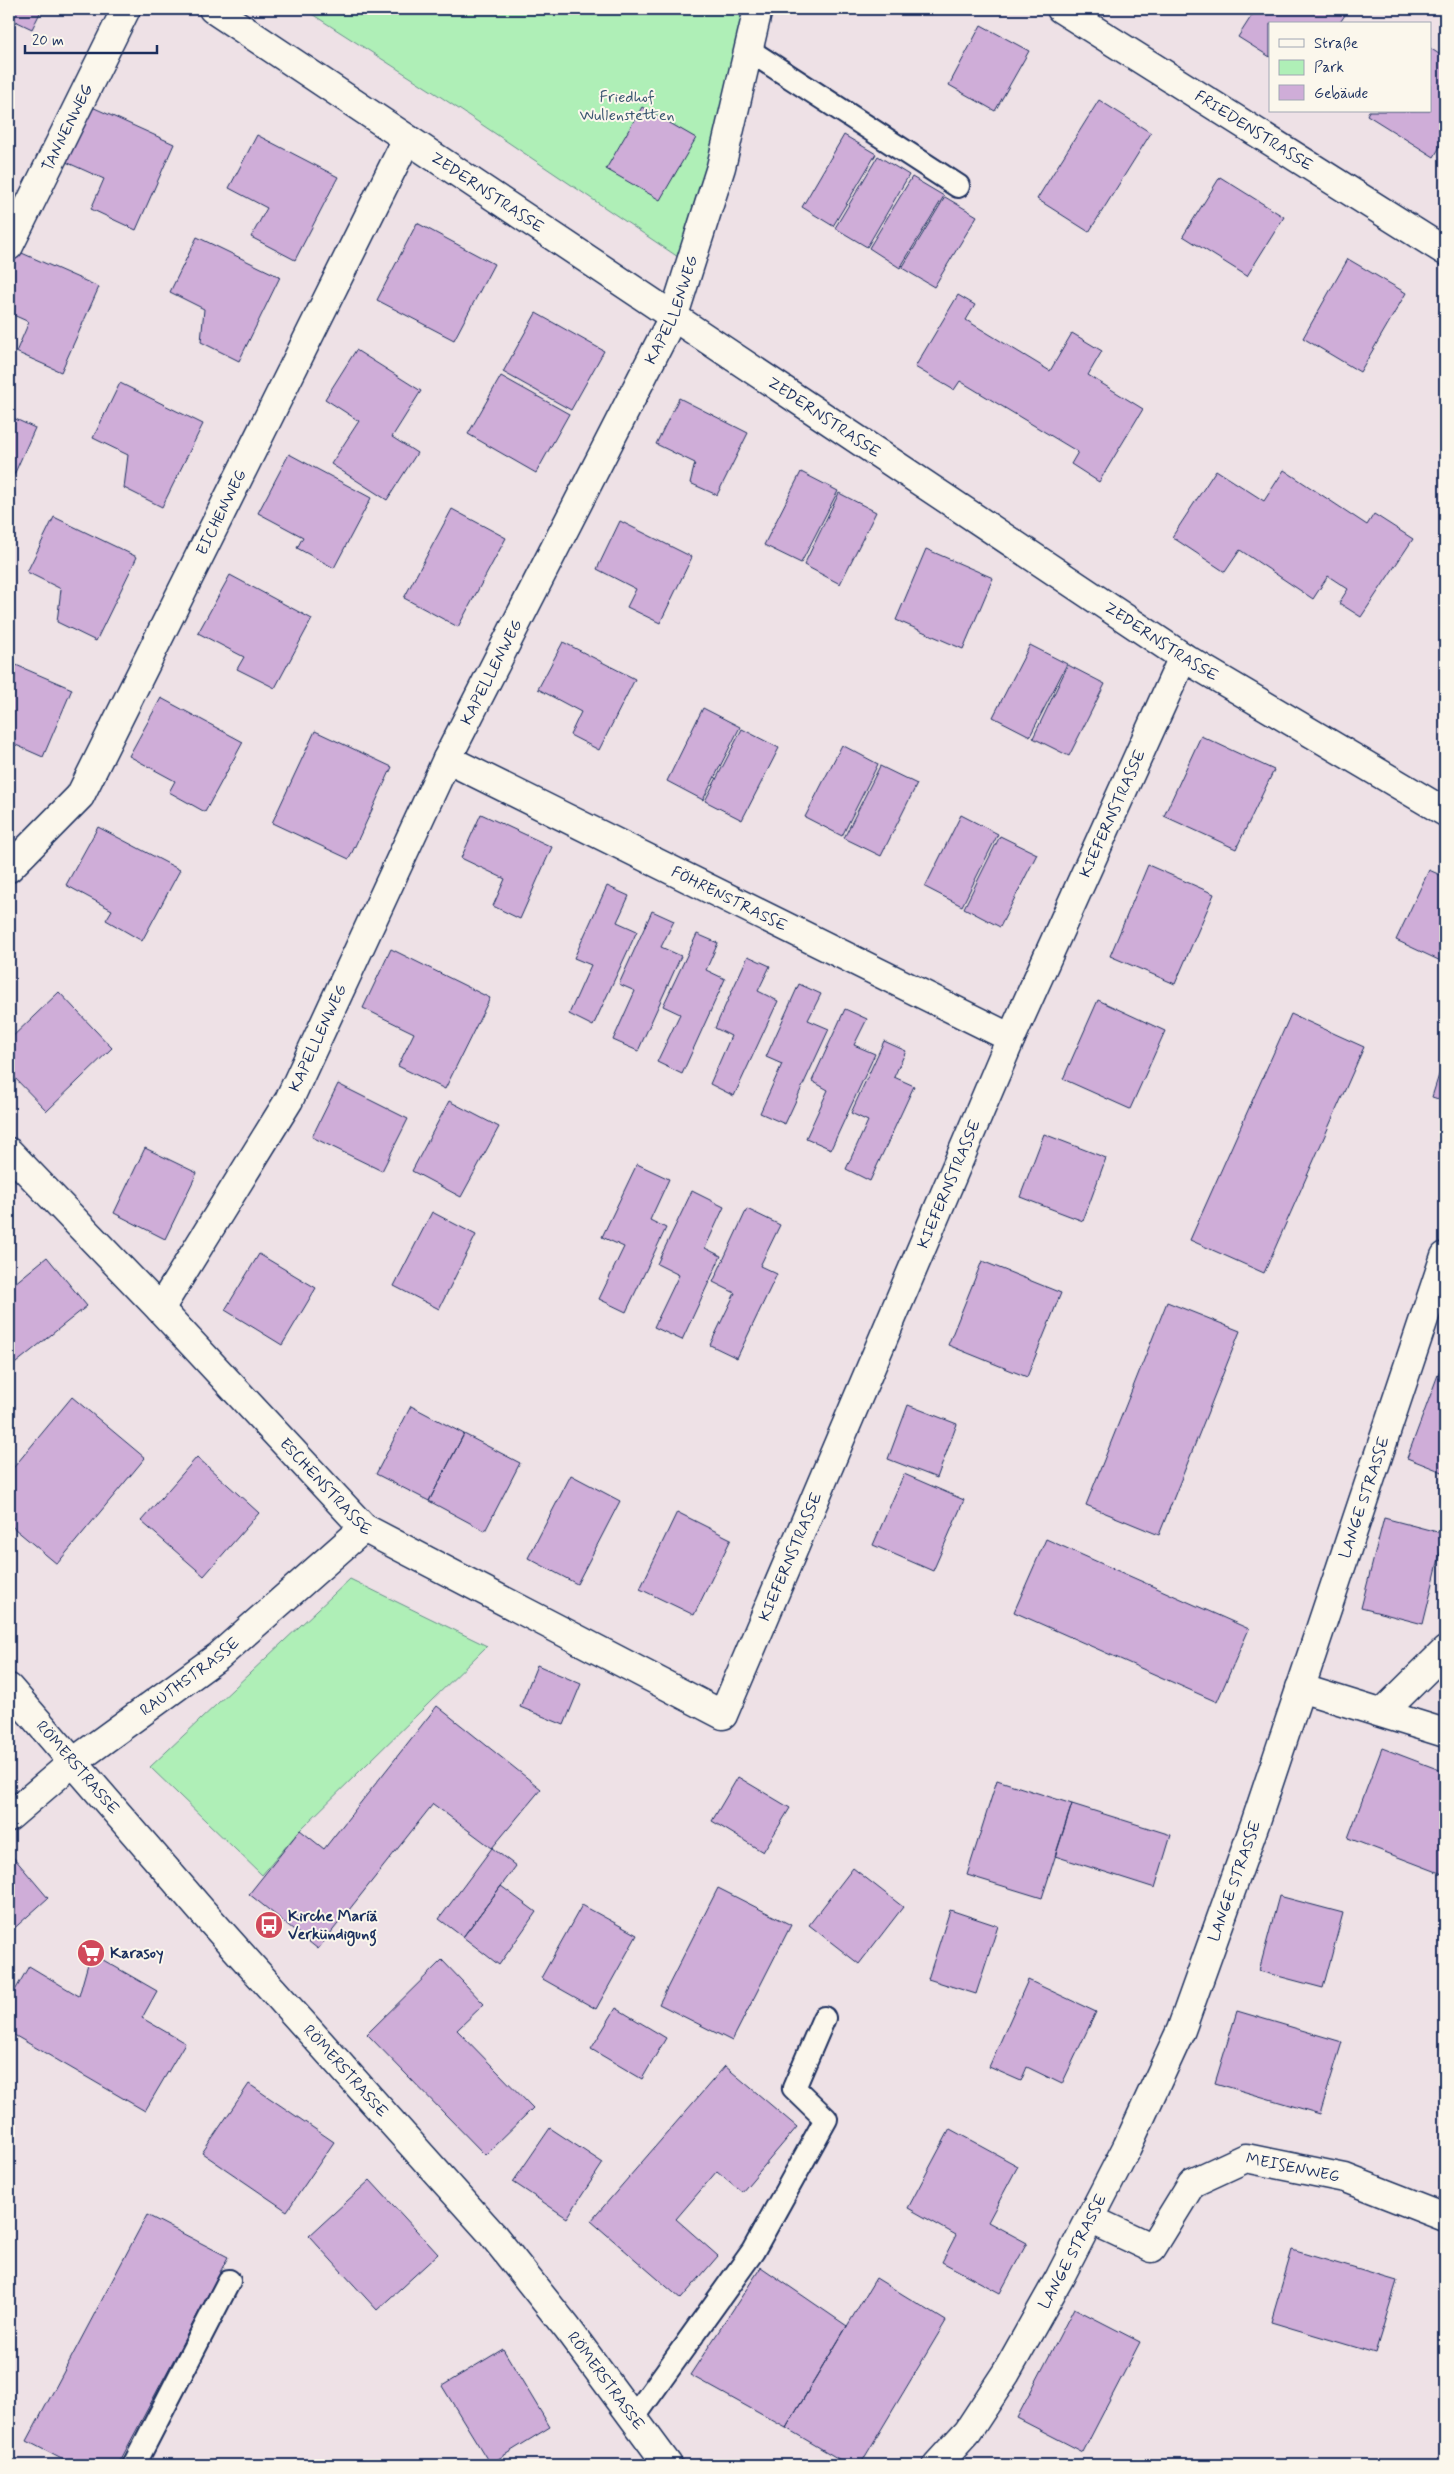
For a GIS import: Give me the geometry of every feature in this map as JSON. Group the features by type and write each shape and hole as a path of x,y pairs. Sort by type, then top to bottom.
{"street":[{"name":"TANNENWEG","path":"9,246 126,9"},
{"name":"ZEDERNSTRASSE","path":"213,9 674,315 1183,657 1445,812"},
{"name":"KAPELLENWEG","path":"160,1309 288,1100 447,759 674,315 721,167 747,49 758,9"},
{"name":"FRIEDENSTRASSE","path":"1061,9 1445,251"},
{"name":"EICHENWEG","path":"9,868 80,796 407,139"},
{"name":"KIEFERNSTRASSE","path":"723,1715 1012,1038 1183,657"},
{"name":"FÖHRENSTRASSE","path":"447,759 1012,1038"},
{"name":"ESCHENSTRASSE","path":"9,1152 160,1309 364,1528 723,1715"},
{"name":"LANGE STRASSE","path":"936,2465 968,2431 1006,2373 1090,2219 1131,2138 1181,2030 1245,1854 1445,1256"},
{"name":"RAUTHSTRASSE","path":"9,1817 72,1763 218,1656 364,1528"},
{"path":"1383,1712 1445,1652"},
{"name":"RÖMERSTRASSE","path":"9,1688 72,1763 492,2234 532,2282 668,2465"},
{"path":"1300,1688 1383,1712 1445,1733"},
{"name":"MEISENWEG","path":"1090,2219 1152,2248 1192,2183 1246,2158 1345,2178 1445,2217"}],"lane":[{"path":"747,49 958,186"},
{"path":"634,2417 753,2251 826,2119 794,2088 824,2018"},
{"path":"134,2465 229,2281"}],"green space":[{"name":"Friedhof Wullenstetten","path":"304,9 751,9 687,263 438,95"},
{"path":"350,1579 487,1646 300,1830 262,1875 150,1767"}],"building":[{"path":"9,9 42,9 32,29 9,18"},
{"path":"1256,9 1349,9 1340,22 1269,22 1269,56 1238,37"},
{"path":"981,25 1029,51 995,111 949,85"},
{"path":"1432,49 1445,58 1445,138 1434,157 1367,115 1368,112 1432,112"},
{"path":"1099,100 1151,133 1089,232 1037,199"},
{"path":"90,106 174,144 136,230 91,209 104,179 66,162"},
{"path":"642,107 696,138 660,200 606,169"},
{"path":"257,135 338,177 295,260 251,237 267,208 229,188"},
{"path":"844,135 876,154 833,226 802,207"},
{"path":"878,156 909,175 867,247 835,228"},
{"path":"912,177 944,196 900,268 869,248"},
{"path":"1220,177 1284,217 1247,276 1183,236"},
{"path":"945,197 977,216 934,287 902,268"},
{"path":"417,223 494,264 454,340 377,300"},
{"path":"197,237 280,277 239,361 201,342 204,309 170,292"},
{"path":"15,250 99,287 61,372 16,352 29,322 9,313 9,265"},
{"path":"1348,259 1406,293 1360,372 1303,338"},
{"path":"958,295 975,305 966,320 1050,371 1072,333 1102,351 1088,375 1143,409 1099,482 1071,464 1078,452 960,381 954,390 915,367"},
{"path":"536,313 604,351 571,410 503,372"},
{"path":"356,350 421,391 392,437 417,453 387,500 331,464 359,421 325,399"},
{"path":"501,376 569,414 536,473 468,434"},
{"path":"120,383 203,424 162,507 124,488 128,455 93,438"},
{"path":"679,398 748,433 717,495 690,483 695,463 656,444"},
{"path":"9,416 35,428 9,486"},
{"path":"289,454 371,498 334,568 297,548 303,537 258,513"},
{"path":"1216,470 1264,501 1284,470 1367,525 1374,514 1413,539 1361,617 1339,603 1348,589 1328,576 1313,599 1240,550 1225,572 1172,537"},
{"path":"801,472 838,491 801,563 764,545"},
{"path":"839,493 876,512 840,584 804,565"},
{"path":"452,509 506,538 458,627 404,598"},
{"path":"54,517 137,557 96,641 57,622 61,589 27,572"},
{"path":"620,521 692,557 660,623 627,607 636,589 597,569"},
{"path":"926,549 993,578 963,649 896,620"},
{"path":"230,575 312,619 275,688 237,669 244,657 198,633"},
{"path":"563,642 635,679 599,750 570,735 581,712 538,689"},
{"path":"1030,645 1067,664 1030,736 993,717"},
{"path":"9,662 72,689 43,757 9,742"},
{"path":"1068,665 1105,684 1069,756 1033,738"},
{"path":"161,698 243,742 205,812 169,792 175,781 129,756"},
{"path":"703,708 740,727 703,800 667,781"},
{"path":"742,729 779,748 742,820 705,801"},
{"path":"315,731 392,767 349,859 272,823"},
{"path":"1201,736 1274,770 1236,849 1164,816"},
{"path":"842,745 878,764 842,836 805,817"},
{"path":"880,766 917,784 881,856 844,838"},
{"path":"481,814 552,847 520,919 493,906 505,879 461,858"},
{"path":"961,815 998,834 962,906 925,887"},
{"path":"98,827 180,870 142,941 106,920 112,910 66,885"},
{"path":"1000,836 1037,854 1000,927 964,908"},
{"path":"1148,865 1214,894 1175,984 1110,956"},
{"path":"1429,870 1445,877 1445,963 1396,940"},
{"path":"607,886 629,896 617,922 637,931 593,1026 569,1014 591,965 574,958"},
{"path":"652,911 674,921 661,947 681,956 638,1051 613,1040 635,991 619,984"},
{"path":"697,934 718,943 706,970 725,979 682,1074 657,1062 680,1014 663,1006"},
{"path":"391,949 490,998 445,1089 398,1066 414,1033 363,1008"},
{"path":"748,956 770,966 758,991 778,1001 734,1096 710,1084 731,1036 715,1028"},
{"path":"799,984 821,994 808,1020 829,1029 785,1124 760,1113 782,1064 766,1057"},
{"path":"59,992 112,1048 47,1111 9,1072 9,1040"},
{"path":"1098,1000 1165,1031 1130,1109 1063,1079"},
{"path":"845,1009 867,1019 854,1045 875,1054 831,1149 806,1138 828,1090 812,1081"},
{"path":"1291,1014 1364,1047 1264,1273 1190,1240"},
{"path":"884,1041 906,1051 894,1077 914,1086 870,1181 846,1169 868,1121 851,1113"},
{"path":"1443,1062 1445,1063 1445,1101 1432,1097"},
{"path":"338,1084 408,1119 382,1171 312,1137"},
{"path":"449,1101 499,1127 461,1197 412,1171"},
{"path":"1044,1134 1106,1158 1083,1221 1020,1197"},
{"path":"145,1148 197,1173 165,1239 114,1213"},
{"path":"637,1164 669,1179 650,1220 666,1228 626,1312 599,1299 624,1247 602,1237"},
{"path":"692,1191 724,1207 705,1248 721,1256 682,1340 654,1327 679,1275 657,1264"},
{"path":"747,1209 780,1225 760,1266 777,1274 737,1358 710,1345 735,1293 713,1282"},
{"path":"432,1212 476,1235 439,1309 394,1286"},
{"path":"259,1254 316,1288 282,1345 225,1310"},
{"path":"47,1257 87,1306 11,1367 9,1364 9,1288"},
{"path":"982,1261 1061,1293 1027,1377 948,1345"},
{"path":"1167,1302 1240,1331 1159,1535 1086,1505"},
{"path":"1445,1356 1445,1473 1407,1458"},
{"path":"72,1397 145,1458 57,1564 9,1524 9,1473"},
{"path":"908,1405 957,1424 937,1478 888,1459"},
{"path":"411,1406 464,1434 429,1501 376,1474"},
{"path":"464,1434 520,1463 485,1531 429,1501"},
{"path":"197,1457 259,1513 204,1576 141,1521"},
{"path":"904,1474 964,1500 933,1571 873,1545"},
{"path":"571,1475 620,1501 577,1584 528,1558"},
{"path":"677,1512 731,1539 694,1615 640,1589"},
{"path":"1384,1518 1445,1534 1423,1624 1361,1608"},
{"path":"1046,1539 1249,1629 1217,1702 1014,1612"},
{"path":"537,1665 581,1684 564,1725 520,1707"},
{"path":"437,1706 541,1789 492,1848 433,1804 318,1949 249,1894 300,1830 324,1849"},
{"path":"1382,1748 1445,1772 1445,1875 1348,1838"},
{"path":"738,1777 790,1808 763,1852 712,1821"},
{"path":"997,1780 1072,1804 1042,1898 967,1875"},
{"path":"1072,1804 1171,1835 1155,1888 1055,1856"},
{"path":"492,1848 516,1866 463,1937 439,1919"},
{"path":"9,1852 48,1898 9,1933"},
{"path":"853,1868 903,1907 859,1964 809,1925"},
{"path":"501,1886 536,1912 499,1965 463,1937"},
{"path":"718,1888 791,1925 732,2041 659,2004"},
{"path":"1279,1896 1343,1913 1323,1988 1259,1971"},
{"path":"582,1905 637,1935 596,2009 541,1978"},
{"path":"950,1910 998,1926 976,1994 928,1979"},
{"path":"91,1953 157,1991 142,2018 185,2043 145,2111 9,2032 9,2001 29,1966 79,1996"},
{"path":"442,1960 484,2004 457,2030 533,2108 485,2155 367,2034"},
{"path":"1028,1980 1096,2012 1062,2084 1027,2067 1021,2081 989,2067"},
{"path":"616,2008 666,2038 642,2079 591,2049"},
{"path":"1237,2011 1342,2042 1320,2114 1215,2083"},
{"path":"725,2066 797,2127 742,2192 717,2171 676,2219 718,2256 681,2299 591,2221"},
{"path":"249,2084 334,2142 287,2211 202,2153"},
{"path":"550,2128 603,2163 567,2218 513,2182"},
{"path":"950,2129 1018,2166 988,2222 1027,2243 1000,2293 942,2262 956,2235 908,2208"},
{"path":"370,2180 438,2254 377,2310 309,2236"},
{"path":"147,2215 228,2257 118,2465 73,2465 27,2441"},
{"path":"1292,2250 1397,2281 1375,2353 1271,2322"},
{"path":"761,2267 847,2326 786,2428 690,2375"},
{"path":"876,2278 946,2321 860,2465 849,2465 786,2428"},
{"path":"1074,2308 1140,2342 1083,2452 1017,2418"},
{"path":"503,2349 550,2427 490,2464 442,2386"}],"place":[{"name":"Kirche Mariä Verkündigung","path":"269,1925"},
{"name":"Karasoy","path":"91,1953"}]}
